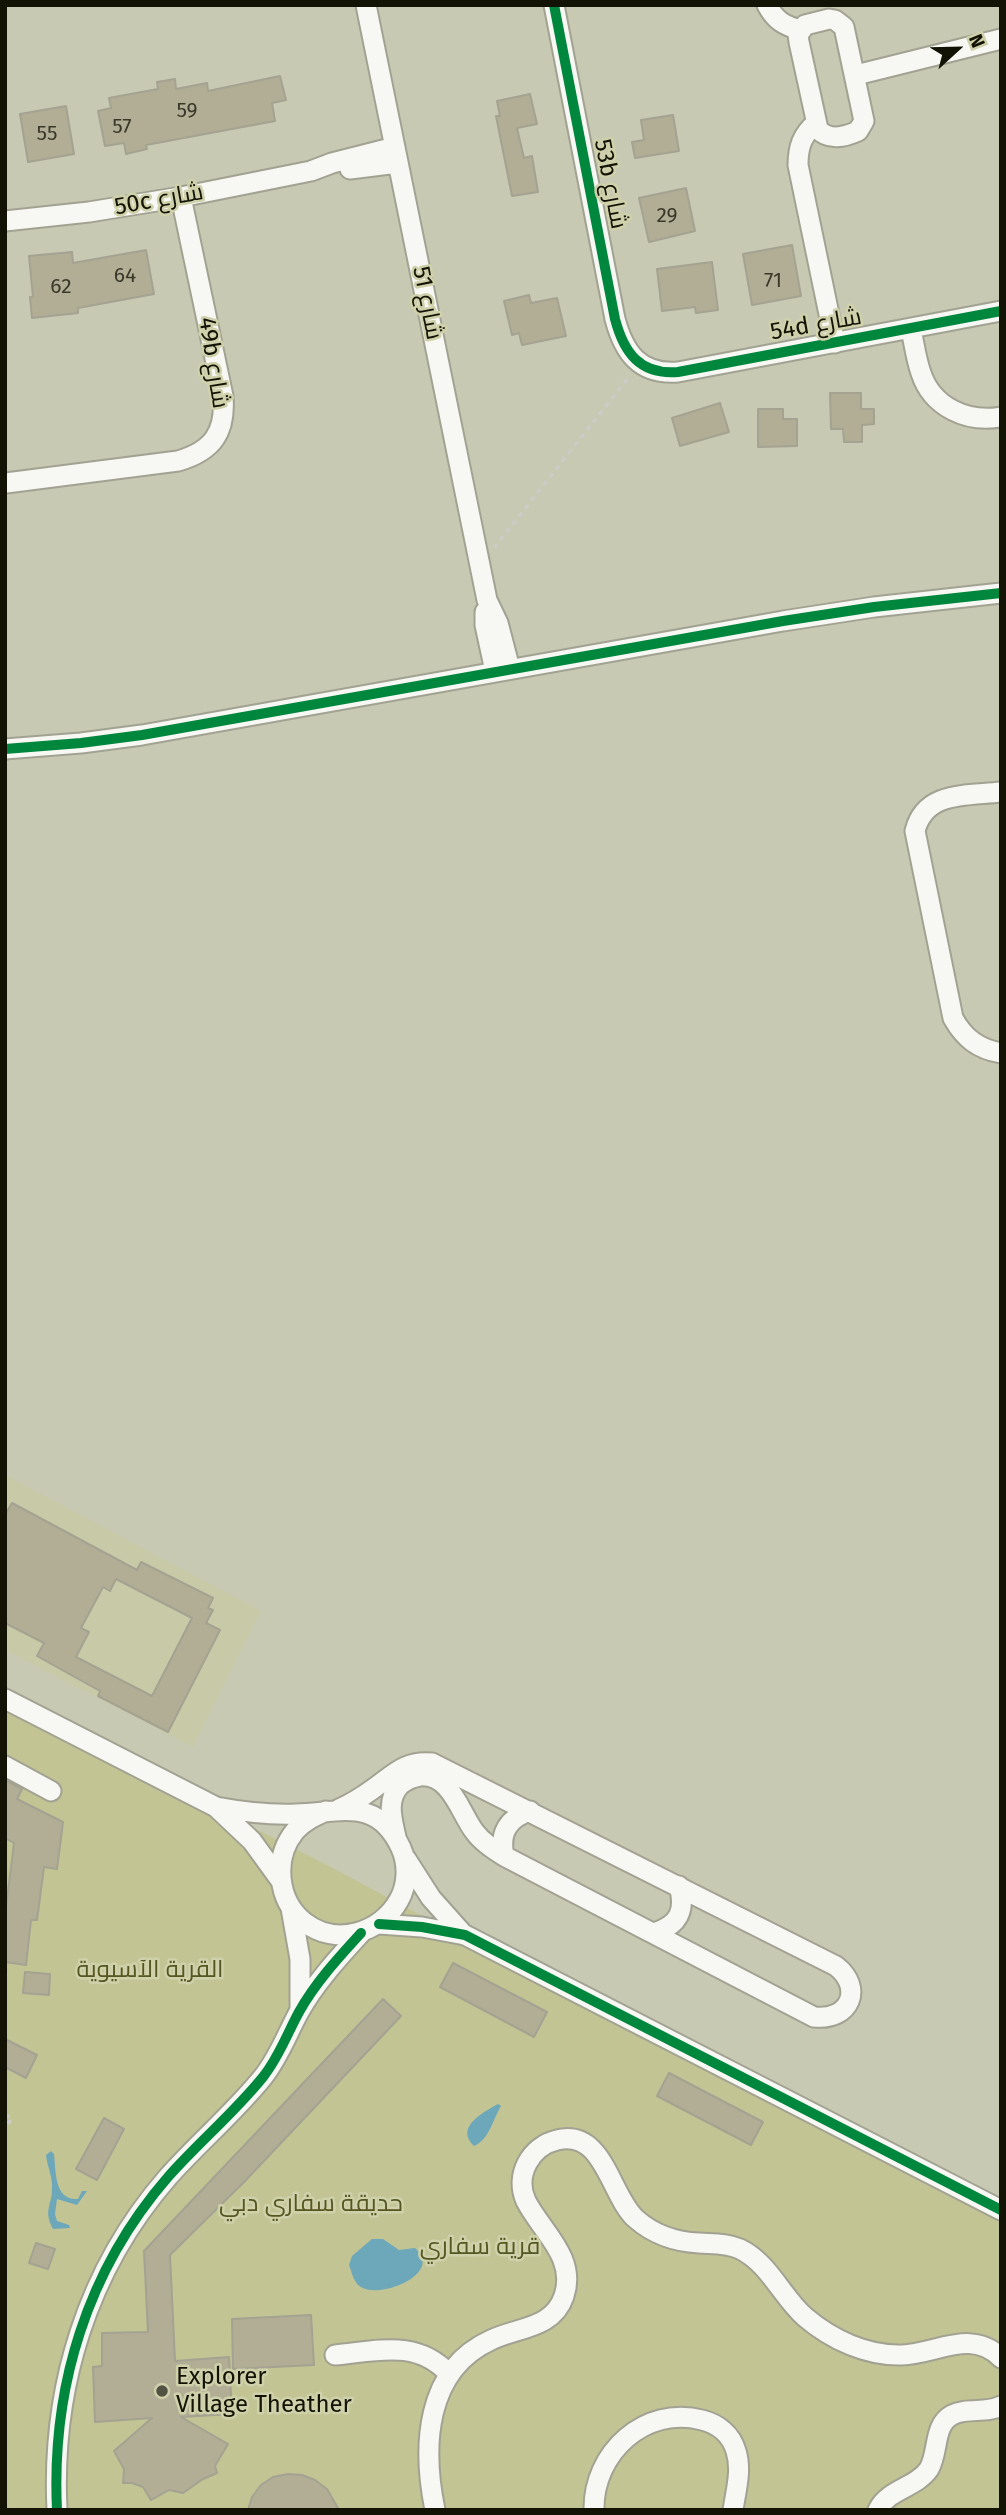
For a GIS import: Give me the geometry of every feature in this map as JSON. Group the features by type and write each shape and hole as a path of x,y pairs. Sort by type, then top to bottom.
{"street":[{"name":"شارع 51","path":"366,5 487,600 485,625 502,670"},
{"name":"53b شارع","path":"554,5 615,319 628,351 640,364"},
{"path":"767,5 776,19 787,27 801,30"},
{"path":"829,19 840,23 846,33 856,75 864,115 862,126 853,134 834,137 822,134 816,123 799,41 801,30 810,23 829,19"},
{"path":"856,75 1001,38"},
{"path":"816,123 801,141 798,165 835,343"},
{"name":"50c شارع","path":"5,221 89,212 181,197 311,171 332,163 397,155"},
{"name":"49b شارع","path":"6,482 178,461 195,456 210,446 220,431 225,414 223,396 181,197"},
{"name":"54d شارع","path":"640,364 664,373 678,372 1001,311"},
{"path":"911,329 921,374 931,393 946,407 965,416 986,419 1001,416"},
{"path":"5,498 6,482"},
{"path":"5,749 142,735 783,621 874,607 1001,593"},
{"path":"1001,792 937,801 926,808 918,818 915,831 953,1018 960,1031 971,1042 984,1049 1001,1052"},
{"path":"5,1699 216,1807 252,1841 281,1881 291,1907 300,1959 300,2011"},
{"path":"57,2510 57,2441 63,2395 77,2339 93,2296 113,2254 138,2215 190,2153 247,2097 268,2070 286,2042 300,2011 329,1970 370,1928 393,1911 402,1894 406,1874 391,1804 394,1793 402,1783 413,1777 436,1779 446,1786 474,1831 504,1856 814,2017 826,2019 837,2015 846,2007 851,1996 851,1984 845,1973 836,1966 443,1767 420,1762 397,1769 365,1795 310,1818 296,1830 284,1854 281,1881"},
{"path":"5,1766 51,1791"},
{"path":"216,1807 271,1814 332,1810 365,1812 382,1822 400,1846 430,1898 465,1935"},
{"path":"504,1856 504,1832 510,1822 530,1811"},
{"path":"654,1933 666,1930 675,1922 681,1911 679,1886"},
{"path":"291,1907 305,1922 322,1931 341,1935 370,1928 422,1927 465,1935 1001,2210"},
{"path":"435,2510 429,2483 429,2425 436,2398 449,2374 468,2354 491,2340 546,2321 565,2295 563,2262 556,2244 525,2200 522,2184 524,2168 533,2154 545,2144 561,2139 577,2140 592,2148 624,2205 635,2219 649,2229 681,2241 727,2245 740,2249 763,2266 805,2317 850,2345 883,2354 900,2355 972,2342 992,2349 1001,2358"},
{"path":"335,2355 413,2351 439,2363 449,2374"},
{"path":"878,2510 882,2502 919,2480 929,2469 935,2455 939,2429 945,2420 954,2414 993,2410 1001,2406"},
{"path":"594,2510 596,2486 602,2469 622,2440 653,2422 670,2417 688,2417 719,2426 736,2449 738,2476 733,2510"}],"path":[{"path":"480,566 640,364"},
{"path":"5,2115 12,2118 5,2128"}],"shaded area":[{"path":"5,1475 261,1611 193,1747 5,1650"}],"green space":[{"name":"قرية سفاري","path":"5,1702 327,1865 846,2143 1001,2222 1001,2510 5,2510"}],"water":[{"path":"498,2104 501,2106 487,2134 474,2146 467,2133 469,2126"},
{"path":"51,2151 54,2154 58,2184 64,2195 78,2199 82,2191 87,2191 77,2205 57,2199 57,2221 69,2225 70,2228 53,2229 49,2217 52,2185 46,2155"},
{"path":"372,2239 383,2239 399,2250 415,2248 422,2257 422,2266 417,2274 396,2286 384,2289 372,2290 357,2284 349,2265 352,2256"}],"building":[{"path":"280,76 286,100 272,103 275,121 146,145 147,149 126,154 124,143 105,146 98,111 111,108 109,98 158,89 157,82 175,79 176,89 207,83 208,91"},
{"path":"530,94 537,124 517,128 524,158 532,156 538,192 512,196 496,116 500,116 497,101"},
{"path":"66,106 74,154 28,162 20,114"},
{"path":"673,115 679,151 635,158 632,142 644,140 641,120"},
{"path":"686,188 695,231 649,242 639,198"},
{"path":"792,245 801,296 752,305 743,254"},
{"path":"146,250 154,294 78,308 78,313 32,318 29,256 72,252 73,263"},
{"path":"712,262 718,310 696,313 695,307 662,311 657,269"},
{"path":"529,295 531,303 557,298 566,336 522,345 519,333 512,335 504,301"},
{"path":"830,393 861,393 861,409 874,409 874,424 862,425 862,442 844,442 843,429 831,429"},
{"path":"720,403 729,432 680,446 672,418"},
{"path":"758,409 783,409 783,419 797,419 797,446 758,447"},
{"path":"12,1503 137,1570 141,1562 213,1598 208,1608 213,1610 206,1623 220,1630 168,1732 98,1696 100,1691 37,1656 44,1643 5,1623 5,1515","holes":["116,1579 192,1618 152,1696 76,1657 89,1632 81,1628 103,1587 110,1591"]},
{"path":"5,1780 22,1789 17,1799 63,1822 57,1869 44,1867 37,1920 31,1920 26,1965 5,1962 5,1915 14,1843 5,1838"},
{"path":"453,1963 547,2012 534,2037 440,1987"},
{"path":"25,1972 50,1974 49,1995 23,1993"},
{"path":"383,1999 401,2016 245,2181 170,2255 175,2361 229,2357 232,2414 181,2417 228,2444 215,2466 217,2473 183,2493 169,2490 151,2500 143,2487 123,2483 124,2469 114,2451 152,2418 95,2422 93,2367 102,2366 102,2333 148,2332 144,2251"},
{"path":"5,2039 37,2055 26,2078 5,2067"},
{"path":"669,2073 763,2122 751,2145 657,2096"},
{"path":"104,2118 124,2129 97,2180 76,2169"},
{"path":"36,2243 55,2249 48,2269 29,2263"},
{"path":"311,2315 314,2365 233,2369 232,2319"},
{"path":"288,2474 315,2480 327,2489 339,2510 248,2510 252,2497 261,2485 273,2477"}],"cycle path":[{"path":"554,5 615,319 629,352 644,366 653,370 678,372 1001,311"},
{"path":"5,749 142,735 783,621 874,607 1001,593"},
{"path":"379,1924 422,1927 465,1935 1001,2210"},
{"path":"57,2510 60,2420 68,2376 96,2291 116,2251 140,2213 168,2177 263,2077 274,2062 312,1991 361,1933"}],"place":[{"name":"Explorer Village Theather","path":"162,2391"}],"park label":[{"name":"القرية الآسيوية","path":"150,1970"},
{"name":"حديقة سفاري دبي","path":"311,2204"}]}
